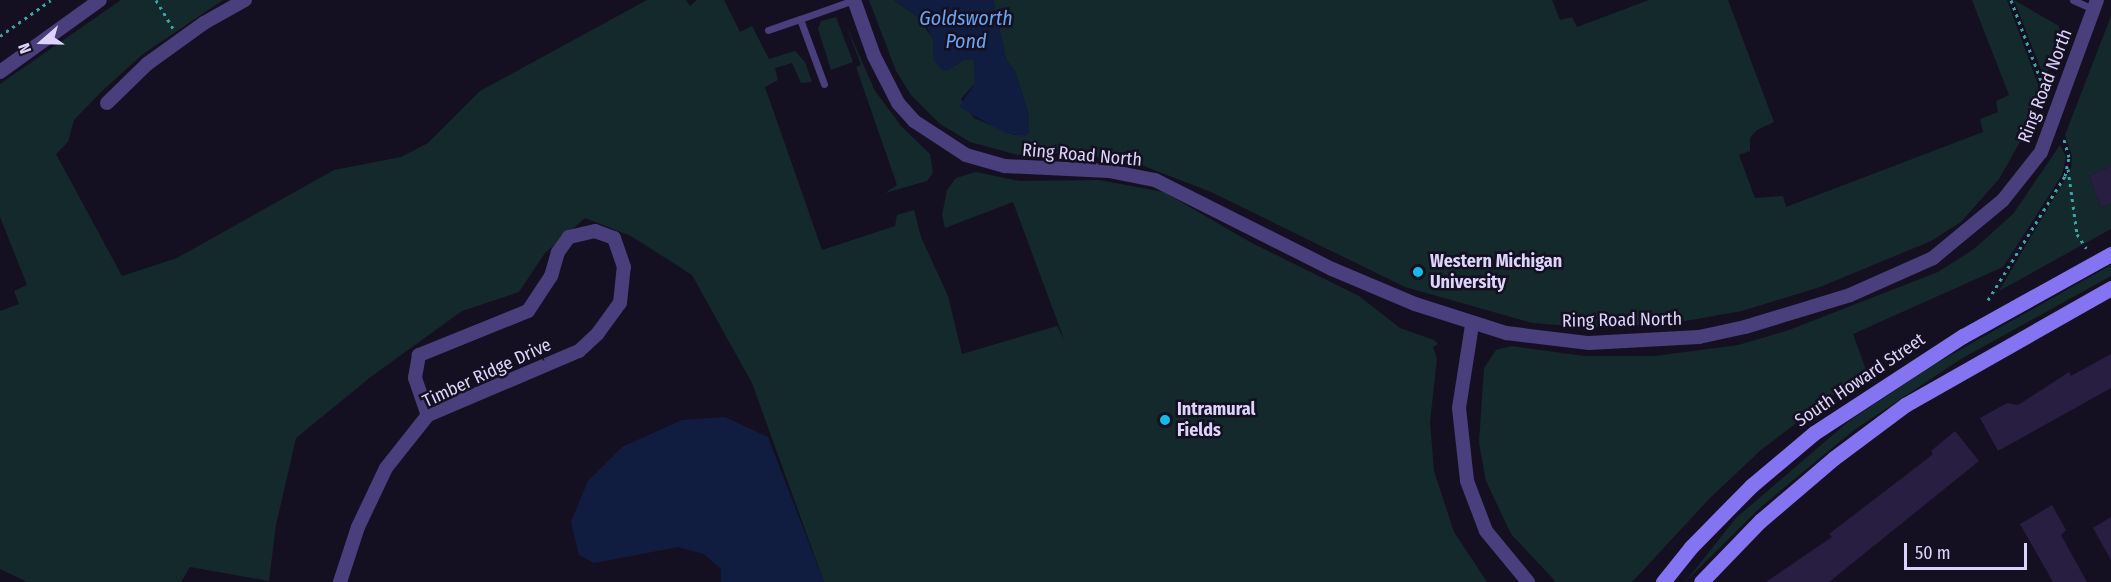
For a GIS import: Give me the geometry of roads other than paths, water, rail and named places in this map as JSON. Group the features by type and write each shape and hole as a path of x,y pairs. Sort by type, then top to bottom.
{"street":[{"path":"0,72 100,0"},
{"path":"107,104 147,64 181,39 245,0"},
{"name":"Ring Road North","path":"854,0 874,56 898,103 914,121 950,147 1005,166 1108,171 1155,180 1332,268 1472,325 1536,338 1589,343 1698,337 1850,295 1933,258 1986,216 2028,171 2056,119 2095,4"},
{"name":"Timber Ridge Drive","path":"340,582 358,527 386,468 429,416 579,351 620,303 624,267 614,238 595,231 569,237 558,252 551,276 528,311 419,355 415,378 429,416"},
{"name":"South Howard Street","path":"1663,582 1744,494 1814,433 1963,336 2111,254"},
{"path":"1701,582 1760,521 1834,458 1905,405 2111,288"},
{"path":"1472,325 1459,408 1467,481 1486,531 1528,582"}],"lane":[{"path":"768,30 854,0"},
{"path":"2073,0 2095,4"},
{"path":"800,19 824,84"}],"water":[{"name":"Goldsworth Pond","path":"894,0 993,0 1006,59 1016,74 1029,116 1029,133 1025,136 1005,133 959,107 975,83 974,60 963,60 947,71 942,70 933,59 933,39 927,28 918,17"},
{"path":"725,417 768,437 824,582 721,582 721,569 704,554 678,547 594,563 579,555 571,522 588,481 622,447 682,420"}],"place":[{"name":"Western Michigan University","path":"1418,272"},
{"name":"Intramural Fields","path":"1165,420"}]}
